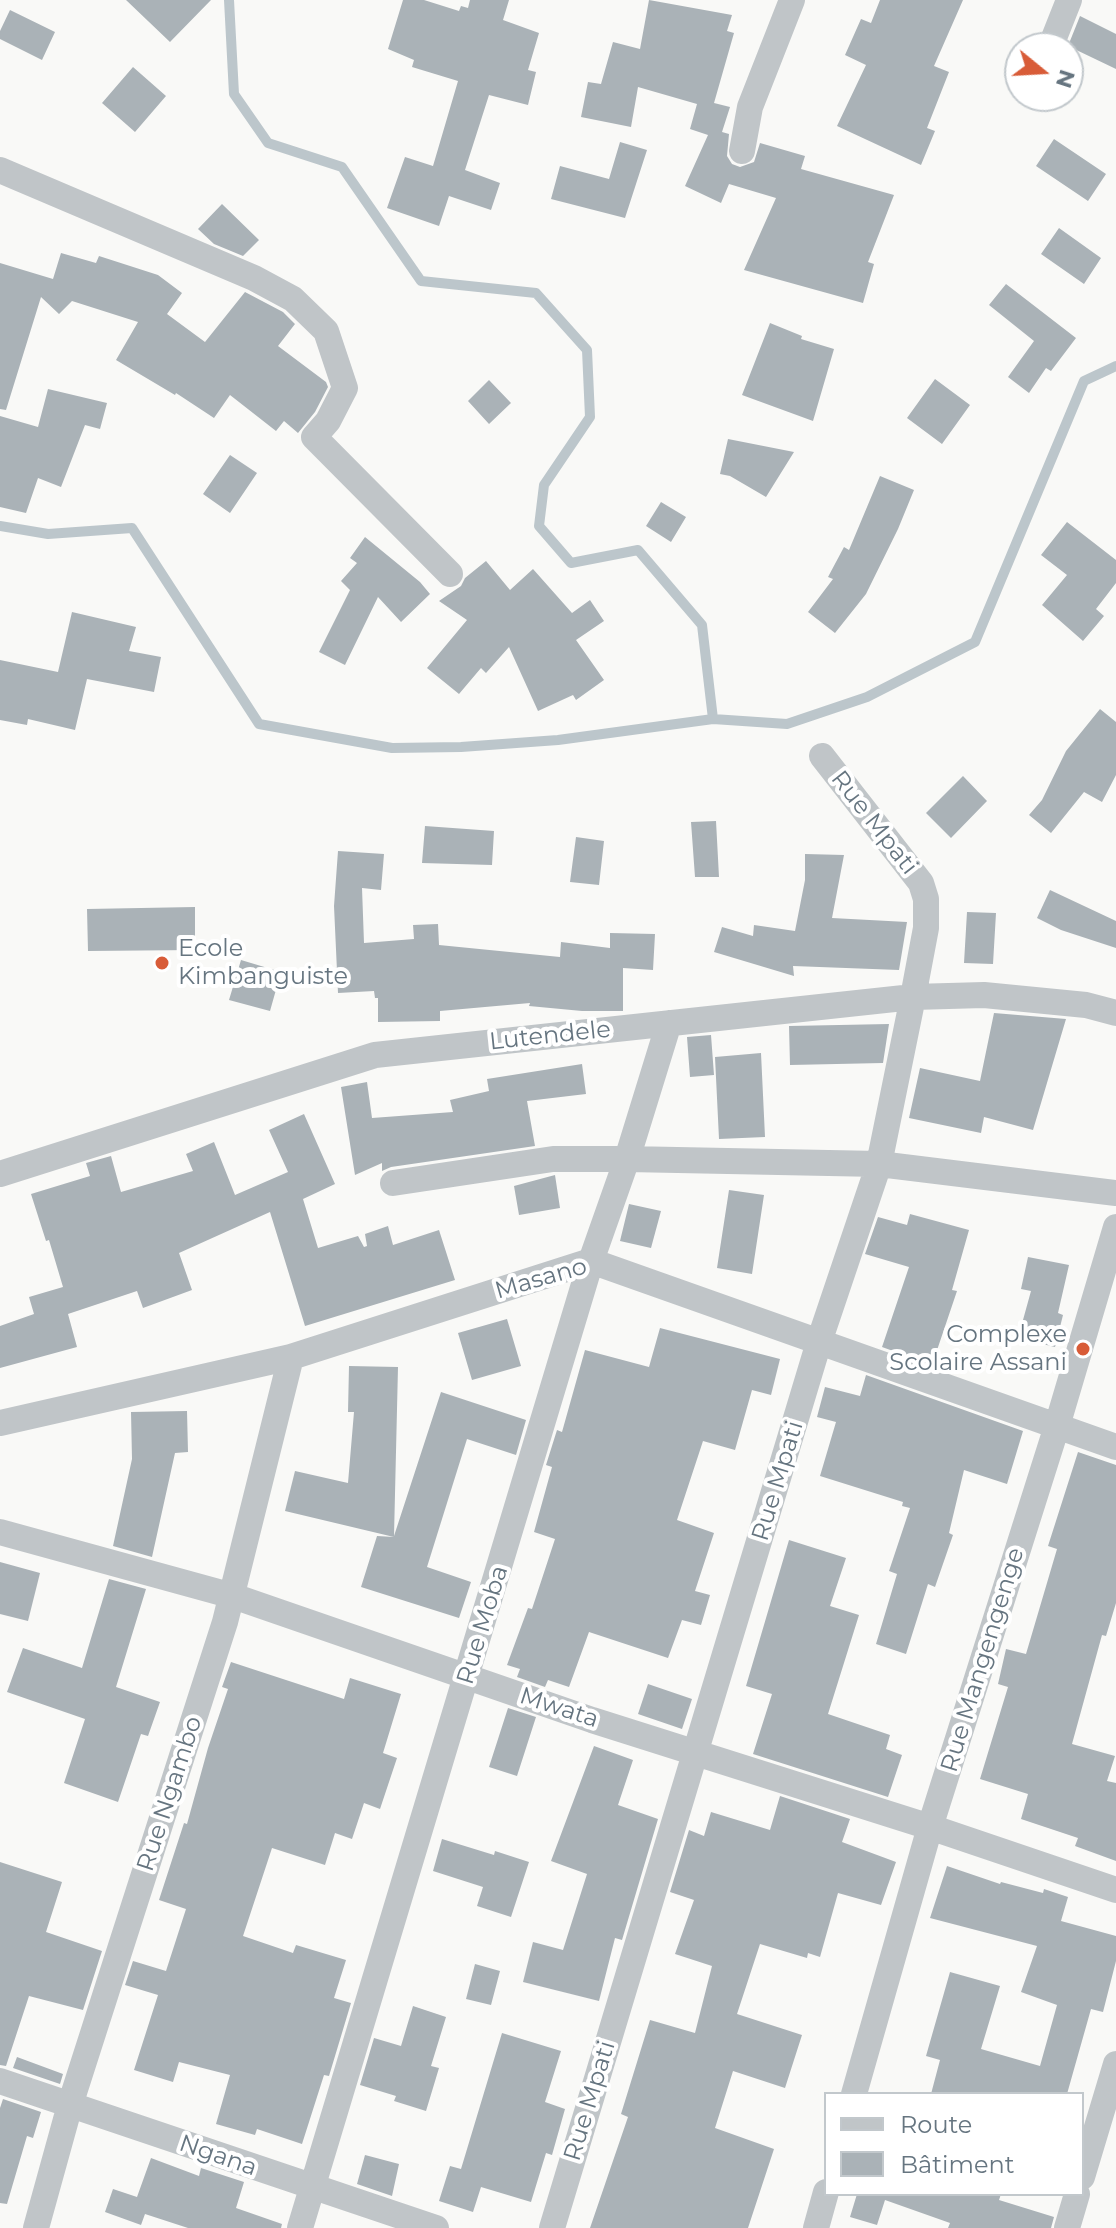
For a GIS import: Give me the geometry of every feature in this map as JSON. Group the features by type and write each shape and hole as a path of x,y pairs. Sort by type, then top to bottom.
{"street":[{"path":"742,151 750,107 792,0"},
{"path":"1056,32 1069,0"},
{"path":"0,170 254,278 293,299 326,331 345,388 328,421 314,437 450,574"},
{"name":"Rue Mpati","path":"552,2228 819,1342 879,1164 926,928 926,899 921,883 822,756"},
{"name":"Lutendele","path":"0,1174 375,1055 913,997 984,995 1086,1005 1116,1013"},
{"name":"Rue Moba","path":"300,2228 591,1261 627,1159 669,1023"},
{"path":"393,1183 553,1159 627,1159 879,1164 1116,1193"},
{"name":"Rue Mangengenge","path":"855,2092 930,1827 1057,1426 1116,1227"},
{"name":"Masano","path":"0,1423 291,1357 591,1261 1116,1447"},
{"name":"Rue Ngambo","path":"36,2228 70,2105 233,1596 291,1357"},
{"name":"Mwata","path":"0,1532 233,1596 467,1678 1116,1890"},
{"path":"1084,2170 1116,2064"},
{"name":"Ngana","path":"0,2081 436,2228"},
{"path":"816,2228 825,2196"},
{"path":"1067,2228 1076,2196"}],"building":[{"path":"126,0 211,0 170,42"},
{"path":"403,0 424,0 459,11 461,6 468,8 470,0 509,0 503,20 539,33 528,70 536,72 528,105 489,95 465,170 500,183 491,210 449,196 439,226 387,208 405,157 433,166 458,81 412,67 414,60 388,49"},
{"path":"649,0 732,15 727,31 734,33 714,103 730,107 722,132 729,134 727,156 732,164 740,167 754,162 760,143 805,156 801,169 894,195 868,262 874,264 863,303 744,270 776,198 729,184 721,203 685,186 708,135 690,129 697,104 638,87 631,127 581,117 588,82 601,84 613,42 640,49"},
{"path":"880,0 963,0 934,66 949,72 927,128 935,131 921,165 837,126 866,65 845,55 861,19 871,23"},
{"path":"10,10 55,32 42,60 0,39 0,31"},
{"path":"1080,16 1116,34 1116,69 1084,54 1084,32 1074,32"},
{"path":"133,67 166,96 135,132 102,103"},
{"path":"1054,139 1106,174 1088,201 1036,166"},
{"path":"620,142 647,150 625,218 551,199 560,166 609,179"},
{"path":"222,204 259,240 243,256 214,244 198,229"},
{"path":"1059,228 1101,258 1084,284 1041,254"},
{"path":"61,253 96,263 99,256 158,275 182,293 167,314 205,342 245,292 283,312 295,324 278,346 326,382 328,387 315,412 298,433 284,421 276,431 230,395 214,418 116,360 138,322 72,301 59,314 41,297 6,410 0,409 0,263 53,279"},
{"path":"1006,284 1076,338 1051,371 1046,368 1029,393 1008,377 1034,341 989,305"},
{"path":"770,323 802,336 801,339 834,349 813,421 742,395"},
{"path":"935,379 970,405 942,444 907,418"},
{"path":"489,380 511,403 489,424 468,401"},
{"path":"48,389 107,403 100,429 85,425 61,487 38,478 26,513 0,507 0,416 38,427"},
{"path":"728,439 794,452 766,497 730,476 720,474"},
{"path":"230,455 257,473 230,513 203,494"},
{"path":"880,476 914,490 866,594 835,633 808,612 833,579 828,577 844,547 849,550"},
{"path":"661,502 686,517 671,542 646,526"},
{"path":"1067,522 1116,560 1116,583 1096,609 1104,616 1083,641 1042,605 1067,575 1041,555"},
{"path":"365,537 420,582 430,594 401,622 378,597 345,665 319,652 350,590 341,581 357,563 350,558"},
{"path":"486,561 510,590 533,569 572,613 590,600 604,621 576,640 604,680 576,700 573,695 538,711 509,647 486,673 481,668 459,694 427,668 467,620 439,601 461,586 465,578"},
{"path":"72,612 136,627 129,651 161,657 154,692 87,679 75,730 28,719 27,725 0,720 0,660 58,672"},
{"path":"1100,709 1116,722 1116,775 1102,802 1084,792 1051,833 1029,815 1042,800 1066,751"},
{"path":"963,776 987,801 951,838 926,813"},
{"path":"716,821 719,877 695,877 691,822"},
{"path":"425,826 494,831 492,865 422,863"},
{"path":"576,837 604,841 599,885 570,882"},
{"path":"338,851 384,854 381,890 362,888 364,943 414,939 413,925 438,924 439,945 560,957 561,942 610,948 610,933 655,934 653,970 623,968 623,1011 582,1011 529,1006 530,1003 440,1011 440,1021 378,1022 378,998 375,998 374,991 338,993 334,906"},
{"path":"805,854 844,855 832,918 907,922 899,970 793,966 794,976 714,952 722,927 753,936 754,925 795,931 805,880"},
{"path":"1050,890 1116,921 1116,948 1061,930 1037,918"},
{"path":"195,907 195,950 88,951 87,909"},
{"path":"967,912 996,913 993,964 964,963"},
{"path":"241,960 281,972 270,1011 229,1000"},
{"path":"994,1013 1066,1019 1033,1130 984,1117 981,1133 909,1118 920,1068 980,1081"},
{"path":"889,1024 883,1063 790,1065 789,1026"},
{"path":"711,1035 714,1075 690,1077 687,1037"},
{"path":"761,1053 765,1137 719,1139 715,1057"},
{"path":"582,1064 586,1094 527,1101 535,1146 391,1167 382,1171 382,1163 355,1175 341,1087 367,1082 372,1118 453,1112 450,1100 489,1091 487,1079"},
{"path":"304,1114 335,1184 303,1199 318,1248 358,1236 364,1247 367,1246 365,1234 388,1226 393,1245 439,1230 455,1280 305,1326 270,1212 179,1253 192,1290 143,1308 137,1291 68,1314 77,1347 0,1368 0,1326 34,1314 29,1297 63,1287 31,1194 90,1176 86,1163 111,1156 121,1192 193,1171 186,1154 214,1142 235,1195 288,1172 269,1130"},
{"path":"555,1175 560,1208 519,1215 514,1186"},
{"path":"729,1190 764,1195 752,1274 717,1268"},
{"path":"629,1204 661,1211 651,1248 620,1241"},
{"path":"910,1214 969,1230 952,1290 957,1291 932,1365 882,1347 909,1267 865,1254 878,1217 907,1225"},
{"path":"1028,1257 1069,1265 1058,1313 1063,1315 1055,1347 1018,1338 1031,1291 1021,1289"},
{"path":"507,1319 521,1366 472,1380 458,1333"},
{"path":"660,1328 780,1359 771,1395 752,1390 735,1450 703,1441 677,1520 714,1533 695,1591 710,1595 701,1625 682,1620 668,1658 589,1632 569,1687 548,1680 545,1687 517,1677 520,1669 507,1665 528,1608 532,1609 555,1539 534,1532 552,1467 546,1465 557,1430 562,1432 585,1350 649,1367"},
{"path":"349,1366 398,1367 394,1536 441,1392 526,1420 516,1455 467,1439 427,1567 471,1582 459,1618 361,1587 377,1536 394,1537 285,1511 295,1471 348,1483 354,1412 348,1412"},
{"path":"866,1375 1023,1431 1007,1484 964,1470 949,1533 953,1535 935,1587 928,1584 906,1654 876,1644 897,1574 889,1571 910,1508 902,1506 903,1502 820,1476 836,1422 817,1417 825,1387 860,1396"},
{"path":"187,1411 188,1452 175,1453 152,1557 113,1546 132,1459 131,1412"},
{"path":"1078,1452 1116,1465 1116,1603 1106,1636 1102,1635 1072,1744 1115,1756 1107,1781 1116,1783 1116,1861 1075,1846 1078,1838 1021,1819 1028,1794 980,1779 1008,1687 998,1684 1006,1649 1026,1654 1057,1549 1048,1546"},
{"path":"789,1540 846,1558 830,1606 859,1615 828,1714 890,1735 886,1749 902,1755 888,1797 753,1754 772,1694 746,1686"},
{"path":"0,1562 40,1573 28,1621 0,1614"},
{"path":"109,1579 146,1589 116,1687 160,1702 148,1736 141,1734 118,1802 64,1783 85,1719 7,1692 23,1648 82,1668"},
{"path":"231,1662 344,1699 350,1678 401,1694 383,1753 397,1758 380,1809 364,1803 352,1839 335,1833 325,1865 272,1848 243,1936 293,1953 296,1945 346,1960 334,1998 351,2003 329,2076 324,2075 302,2144 257,2129 255,2135 216,2124 230,2075 179,2062 173,2082 134,2070 158,1995 125,1985 133,1961 166,1971 186,1909 159,1900 184,1823 187,1824 228,1689 222,1687"},
{"path":"648,1684 692,1699 682,1729 638,1714"},
{"path":"508,1708 536,1717 517,1776 489,1767"},
{"path":"594,1746 633,1760 618,1805 658,1819 622,1940 615,1938 599,2001 523,1982 533,1942 563,1950 587,1874 551,1861"},
{"path":"780,1796 850,1819 842,1842 896,1862 881,1905 838,1893 820,1957 808,1953 807,1958 760,1944 737,2014 802,2035 785,2088 733,2071 715,2128 774,2149 748,2228 590,2228 628,2117 621,2114 650,2020 695,2033 712,1966 675,1954 694,1900 670,1892 689,1830 704,1836 711,1812 770,1830"},
{"path":"442,1839 529,1862 511,1917 477,1906 483,1887 433,1871"},
{"path":"0,1862 62,1882 46,1932 102,1951 83,2010 29,1996 6,2066 0,2065"},
{"path":"947,1866 1000,1884 1043,1893 1044,1889 1068,1897 1061,1921 1116,1936 1116,1961 1103,2012 1091,2009 1068,2092 932,2092 940,2060 926,2056 950,1972 1000,1986 981,2049 1040,2066 1057,2005 1021,1992 1037,1946 930,1918"},
{"path":"475,1964 500,1971 491,2005 466,1999"},
{"path":"413,2006 446,2017 431,2066 439,2068 426,2111 394,2101 396,2096 360,2085 374,2038 401,2046"},
{"path":"502,2033 561,2051 545,2102 565,2109 552,2155 546,2153 531,2202 481,2187 473,2212 439,2201 450,2166 461,2169"},
{"path":"17,2057 63,2074 60,2084 13,2068"},
{"path":"3,2099 41,2112 33,2138 27,2136 7,2204 0,2203 0,2108"},
{"path":"365,2155 399,2164 392,2196 357,2184"},
{"path":"151,2158 199,2176 201,2168 244,2182 236,2208 282,2224 281,2228 188,2228 145,2214 141,2225 105,2212 113,2189 137,2197"},
{"path":"856,2196 1000,2196 999,2200 1054,2217 1051,2228 948,2228 950,2223 885,2200 877,2225 850,2217"}],"waterway":[{"path":"229,0 234,94 268,143 342,167 421,281 536,293 587,350 590,417 544,485 539,526 571,563 638,550 702,625 713,719"},
{"path":"0,526 48,534 132,528 259,724 392,748 558,740 713,719 787,724 867,697 975,642 1084,381 1116,366"}],"place":[{"name":"Ecole Kimbanguiste","path":"162,963"},
{"name":"Complexe Scolaire Assani","path":"1083,1349"}]}
